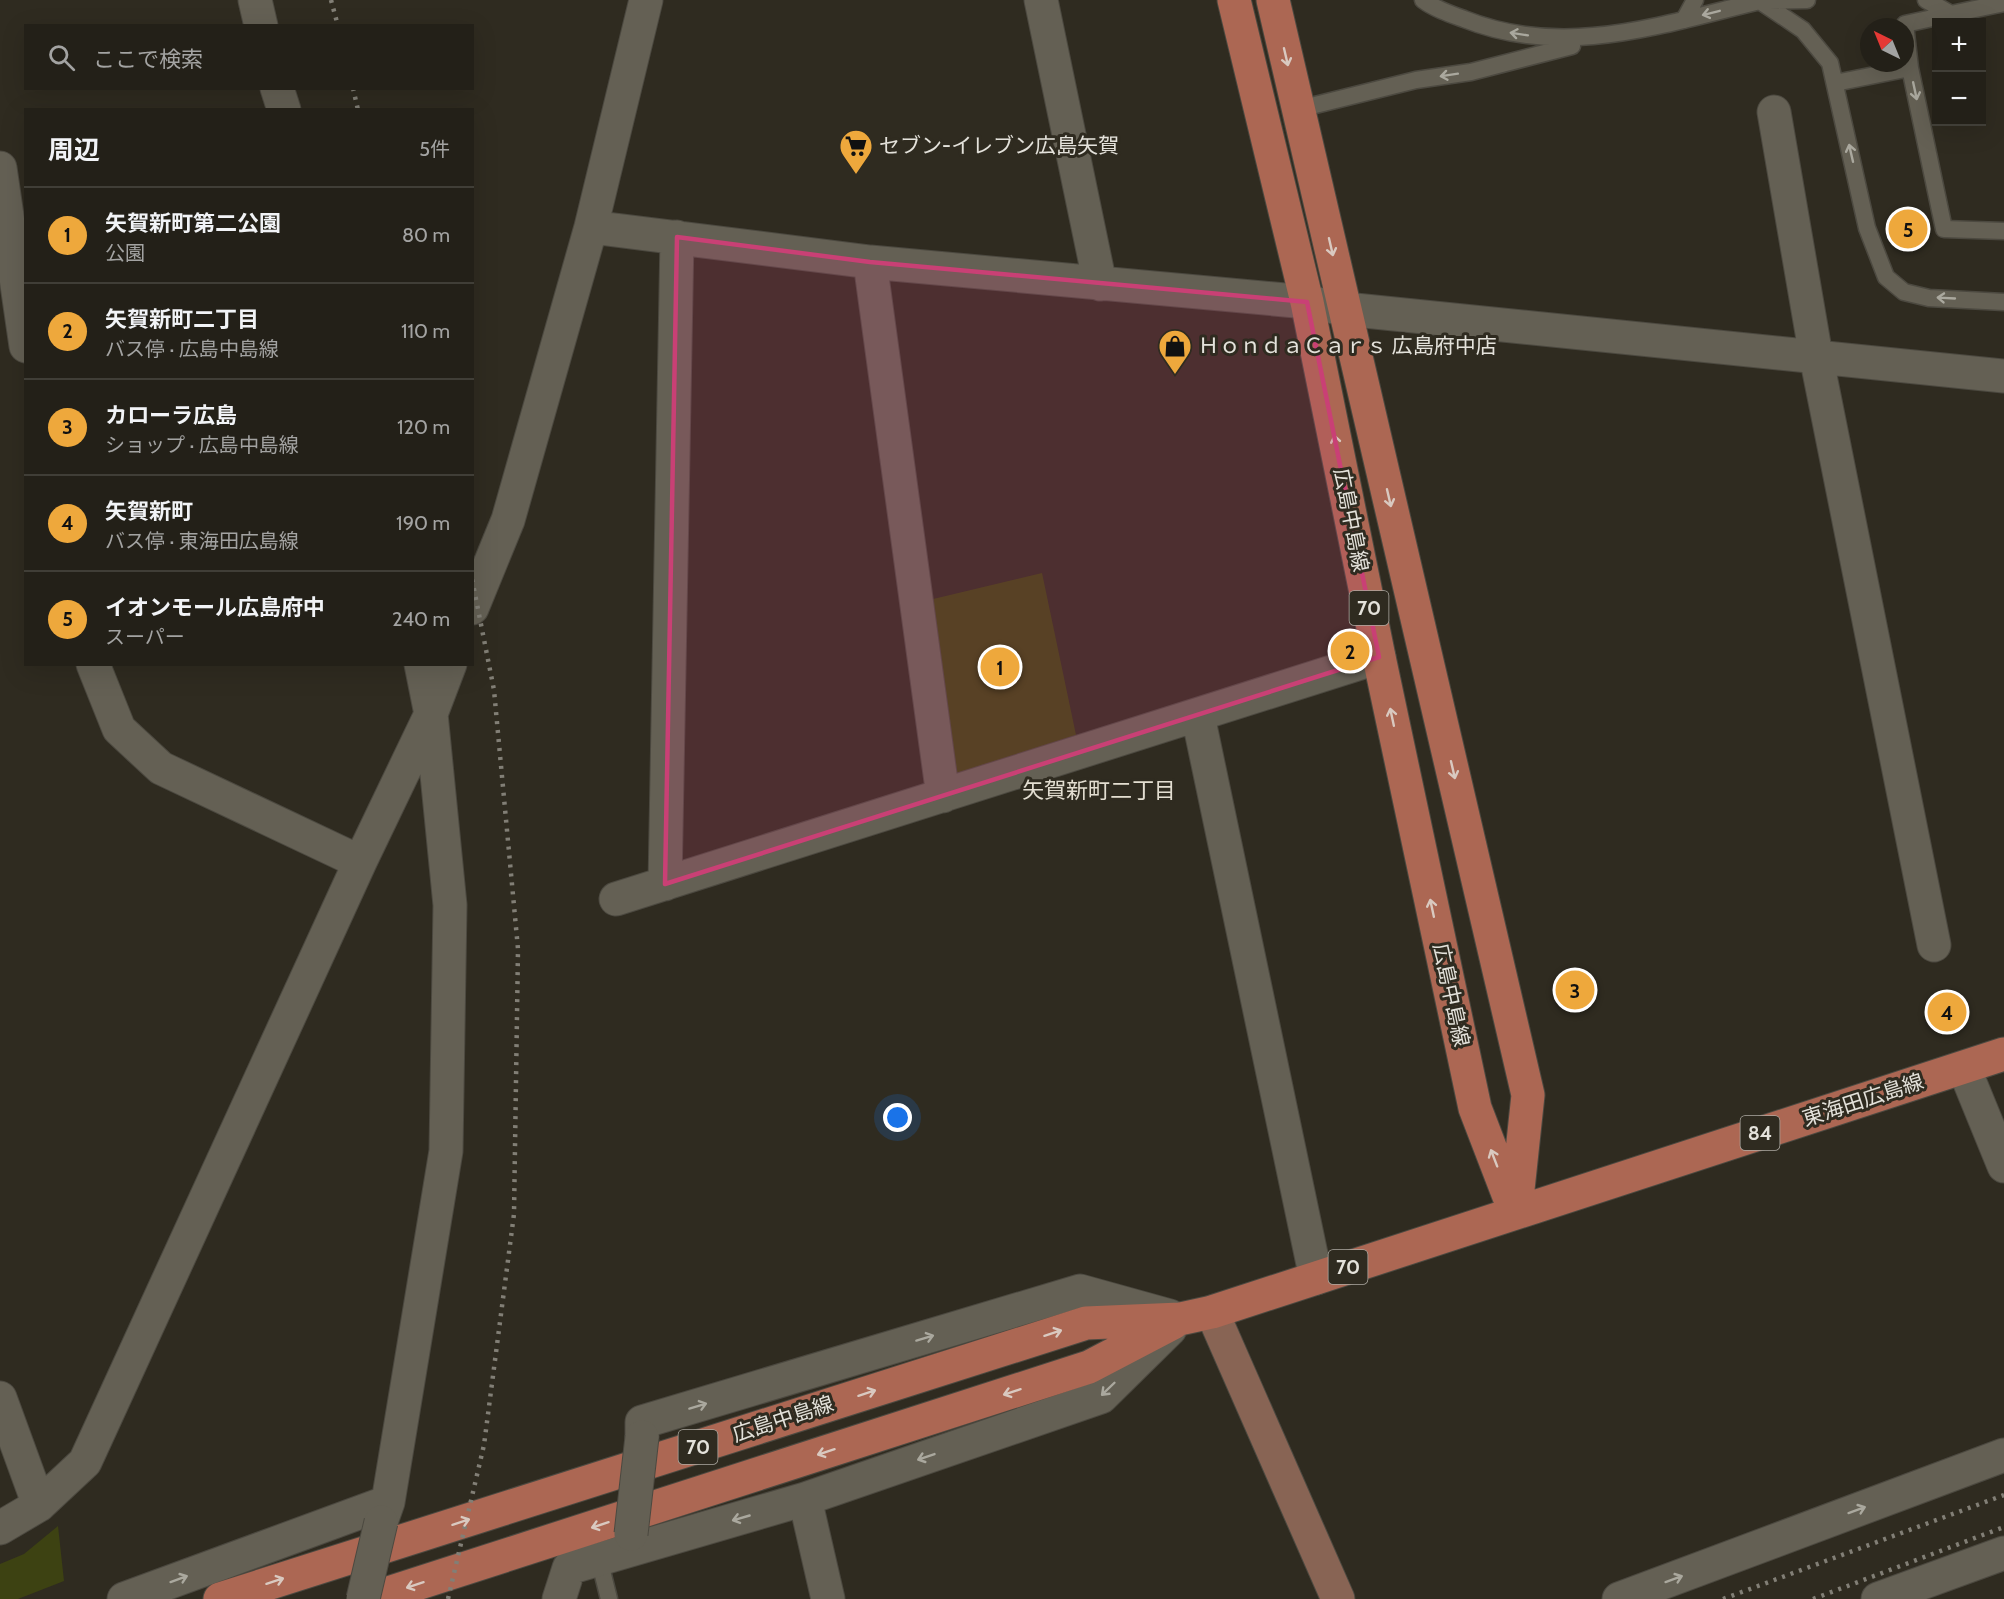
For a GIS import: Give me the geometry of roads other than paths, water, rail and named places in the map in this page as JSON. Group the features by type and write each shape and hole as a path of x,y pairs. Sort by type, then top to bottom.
{"main road":[{"name":"広島中島線","path":"1234,0 1307,302 1379,657 1475,1108 1515,1212"},
{"name":"広島中島線","path":"1273,0 1528,1095 1515,1212"},
{"name":"東海田広島線","path":"1515,1212 2004,1054"},
{"name":"広島中島線","path":"220,1599 1086,1323 1180,1319 1212,1312 1515,1212"},
{"name":"広島中島線","path":"370,1599 1089,1367 1180,1319"}],"street":[{"path":"255,0 261,24"},
{"path":"474,603 508,520 591,227 646,0"},
{"path":"1041,0 1100,284"},
{"path":"278,90 283,108"},
{"path":"1774,112 1816,356 1934,945"},
{"path":"0,168 24,332"},
{"path":"591,227 870,262 1307,302 1345,309 2004,376"},
{"path":"665,884 677,237"},
{"path":"870,262 942,796"},
{"path":"616,899 1379,657"},
{"path":"94,666 119,729 161,768 360,862"},
{"path":"363,1599 385,1512 446,1151 450,905 430,714 421,666"},
{"path":"0,1528 39,1505 85,1462 430,714 449,666"},
{"path":"1198,716 1316,1278"},
{"path":"1964,1068 2004,1166"},
{"path":"559,1599 569,1568 599,1558 631,1542 805,1499 1101,1397 1180,1319 1080,1291 642,1430 631,1542"},
{"path":"1212,1312 1338,1599"},
{"path":"0,1398 39,1505"},
{"path":"1619,1599 2004,1455"},
{"path":"805,1499 828,1599"},
{"path":"124,1599 385,1512"},
{"path":"1878,1599 2004,1553"}],"lane":[{"path":"1423,0 1433,7 1488,29 1551,39 1608,36"},
{"path":"1683,20 1695,0"},
{"path":"1299,110 1416,80 1471,72 1608,36 1760,1 1807,0"},
{"path":"1926,0 1951,14"},
{"path":"1760,1 1803,30 1830,63 1867,228 1886,277 1904,292 1929,298 2004,302"},
{"path":"1914,22 2004,3"},
{"path":"1835,83 1890,72"},
{"path":"1911,72 1944,229 2004,231"},
{"path":"599,1558 609,1599"}],"railway":[{"path":"331,0 337,24"},
{"path":"353,90 358,108"},
{"path":"448,1599 484,1445 514,1214 518,949 494,690 474,589"},
{"path":"1723,1599 2004,1495"},
{"path":"1813,1599 2004,1527"}],"place":[{"name":"セブン-イレブン広島矢賀","path":"856,175"},
{"name":"イオンモール広島府中","path":"1908,229"},
{"name":"ＨｏｎｄａＣａｒｓ 広島府中店","path":"1175,375"},
{"name":"矢賀新町二丁目","path":"1350,651"},
{"name":"矢賀新町第二公園","path":"1000,667"},
{"name":"カローラ広島","path":"1575,990"},
{"name":"矢賀新町","path":"1947,1012"}],"district":[{"name":"矢賀新町二丁目","path":"1099,790"}]}
